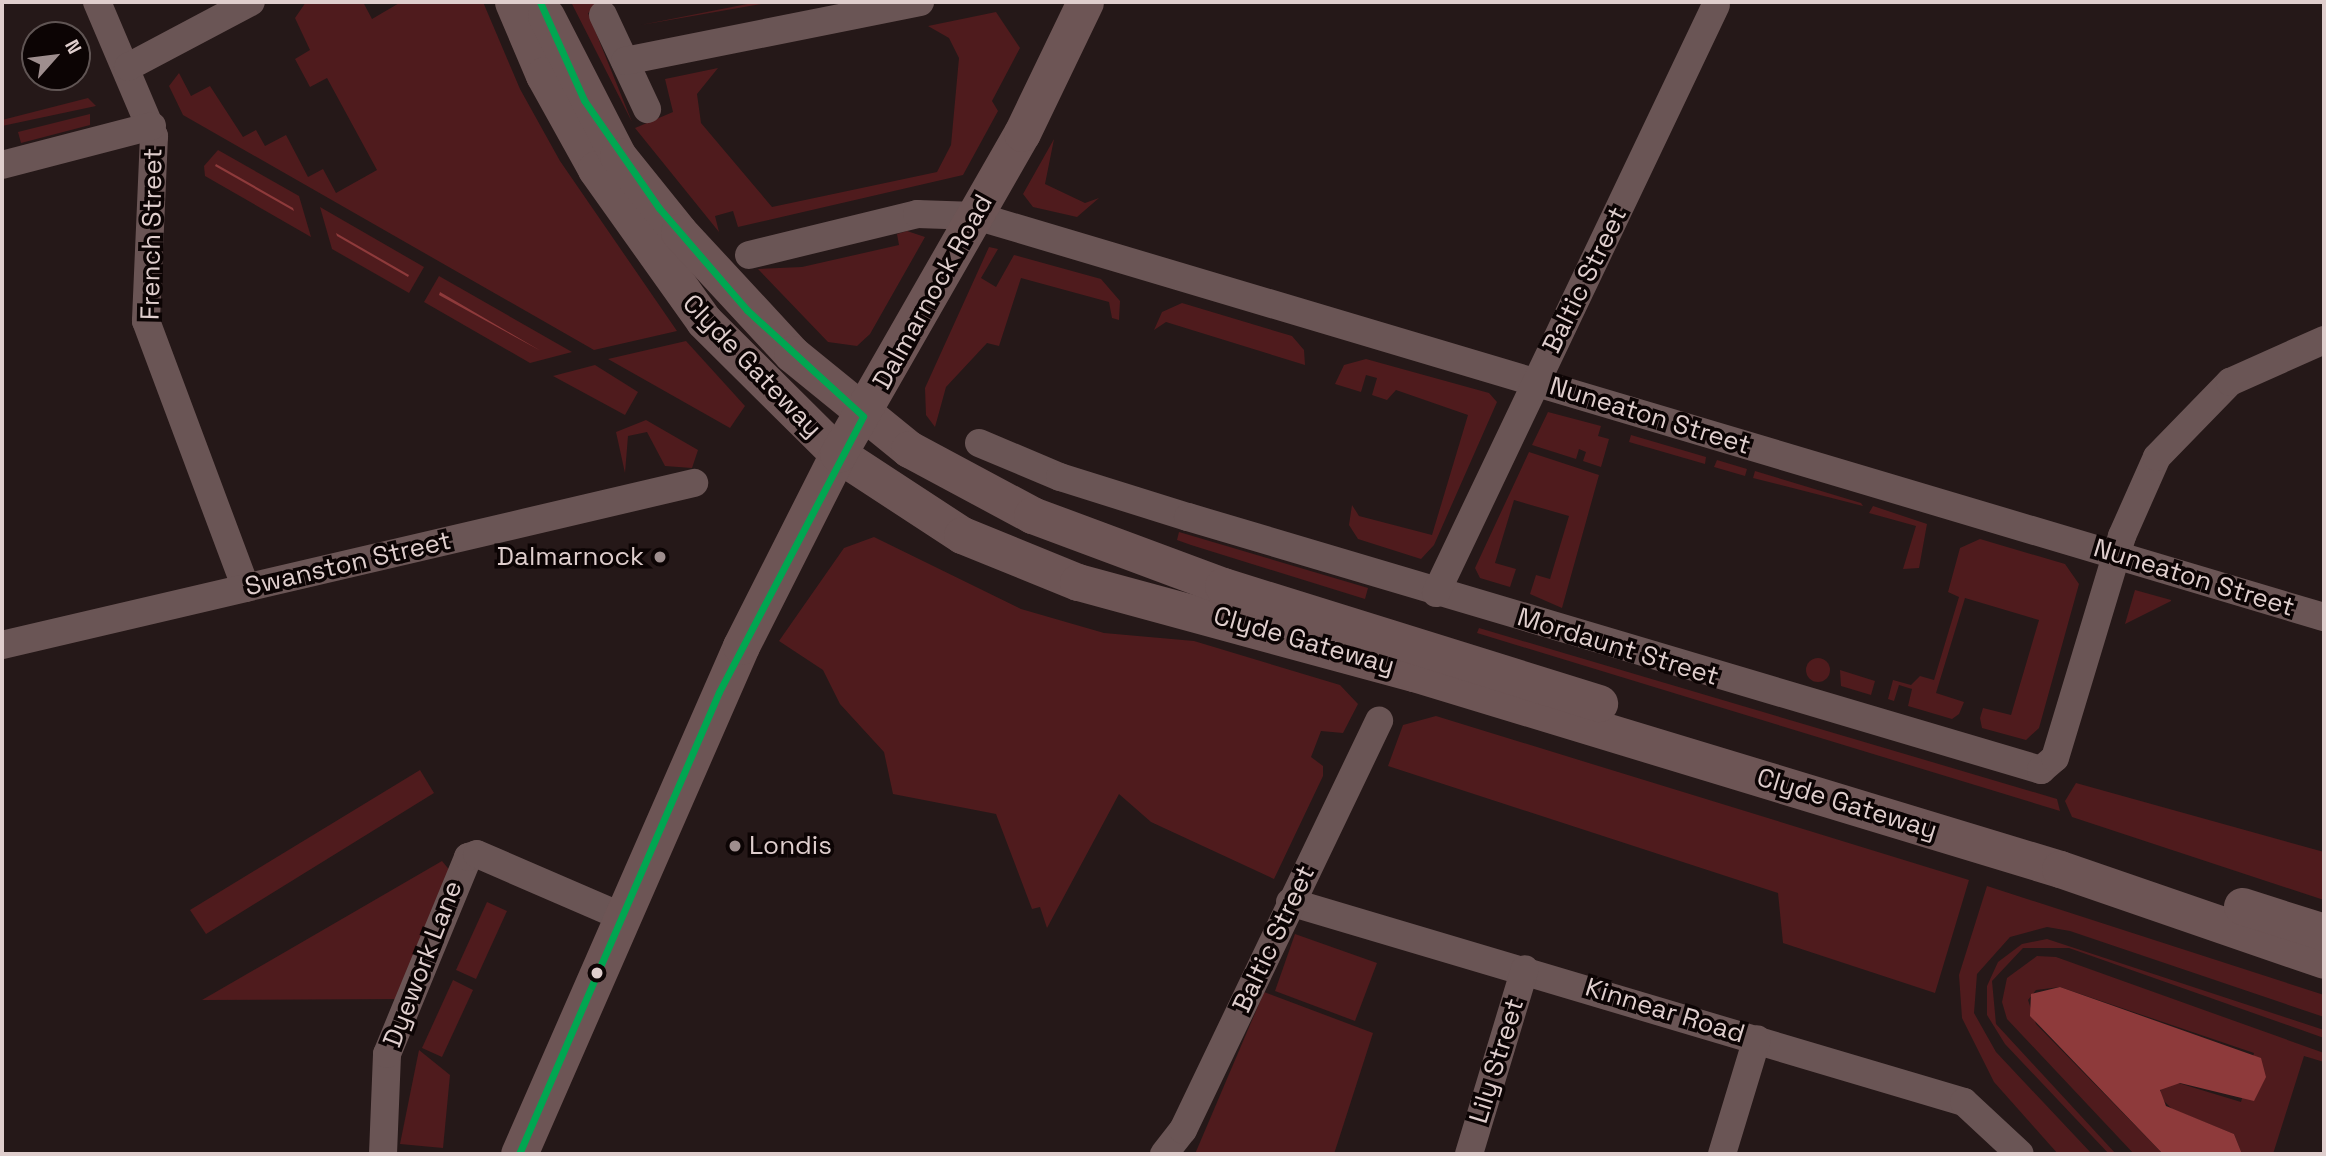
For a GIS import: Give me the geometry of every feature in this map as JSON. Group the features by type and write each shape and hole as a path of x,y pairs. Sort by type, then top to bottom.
{"main road":[{"name":"Clyde Gateway","path":"513,2 571,125 655,257 733,352 838,454 929,517 1040,570 1467,689 2060,869 2324,960"},
{"name":"Clyde Gateway","path":"540,2 584,100 642,187 747,310 863,416 983,493 1223,586 2324,932"},
{"name":"Dalmarnock Road","path":"519,1154 618,915 725,680 838,454 863,416 976,216 1085,2"}],"street":[{"name":"French Street","path":"97,2 152,126 146,321 246,588"},
{"path":"128,67 251,2"},
{"path":"625,61 920,2"},
{"name":"Baltic Street","path":"1436,593 1716,5"},
{"path":"603,15 647,109"},
{"path":"2,165 152,126"},
{"name":"Nuneaton Street","path":"749,256 917,214 976,216 2324,617"},
{"name":"Mordaunt Street","path":"979,443 1060,477 1436,593 2035,770 2055,758 2116,555 2157,457 2195,412 2249,371 2324,340"},
{"name":"Swanston Street","path":"2,645 694,483"},
{"name":"Baltic Street","path":"1164,1154 1183,1130 1290,902 1380,720"},
{"name":"Dyework Lane","path":"383,1154 387,1054 468,857 477,854 618,915"},
{"name":"Kinnear Road","path":"1290,902 1525,969 1968,1103 1995,1143 2020,1154"},
{"name":"Lily Street","path":"1469,1154 1525,969"},
{"path":"1722,1154 1757,1039"}],"shaded area":[{"path":"306,2 363,2 372,19 401,2 483,2 520,89 560,161 677,331 594,350 183,115 169,86 179,73 191,96 210,86 243,137 256,130 265,146 286,135 308,177 323,169 336,193 377,170 327,78 310,87 295,59 310,50 295,18"},
{"path":"571,2 610,2 588,13 632,122"},
{"path":"772,2 641,25 742,5"},
{"path":"996,12 1020,48 992,101 998,111 963,175 738,227 733,211 715,216 719,232 635,128 673,112 665,79 718,68 697,94 701,123 772,207 937,172 951,145 959,58 949,38 928,26"},
{"path":"88,98 96,106 2,126 2,120"},
{"path":"90,114 90,125 21,143 18,132"},
{"path":"1054,139 1045,184 1085,203 1099,198 1077,217 1033,207 1023,194"},
{"path":"218,150 299,196 311,237 205,176 204,166"},
{"path":"216,164 293,208 294,211 215,166"},
{"path":"320,207 424,267 409,293 332,249"},
{"path":"907,231 925,237 870,334 857,346 828,342 758,269 802,267 899,245 897,234"},
{"path":"336,233 409,275 408,277 337,236"},
{"path":"989,247 998,249 981,278 996,287 1014,255 1101,279 1120,301 1119,320 1112,318 1109,302 1021,278 999,346 987,343 946,387 935,427 926,415 925,388"},
{"path":"439,276 572,352 530,363 424,302"},
{"path":"440,292 541,351 439,295"},
{"path":"1182,303 1292,336 1304,350 1305,365 1166,322 1154,330 1162,312"},
{"path":"686,341 745,406 730,428 608,359"},
{"path":"1366,359 1489,393 1497,402 1434,545 1421,559 1358,539 1349,525 1352,505 1359,516 1432,535 1468,415 1396,390 1387,400 1372,395 1377,378 1366,375 1361,392 1335,384 1344,365"},
{"path":"595,365 638,392 625,415 553,376"},
{"path":"1548,412 1601,426 1598,436 1609,439 1601,467 1583,461 1586,452 1579,449 1576,459 1532,445"},
{"path":"646,420 698,450 692,468 665,466 647,432 628,436 625,473 616,432"},
{"path":"1631,435 1706,457 1705,464 1629,442"},
{"path":"1529,452 1599,475 1562,608 1530,594 1536,575 1550,579 1569,516 1514,500 1495,563 1516,569 1510,587 1480,578 1475,568"},
{"path":"1717,460 1747,469 1745,476 1714,467"},
{"path":"1755,471 1861,503 1863,506 1753,478"},
{"path":"1873,506 1927,524 1919,568 1903,569 1916,526 1869,513"},
{"path":"1179,532 1368,588 1365,599 1177,540"},
{"path":"874,537 1021,609 1104,633 1194,641 1340,685 1358,704 1343,733 1321,731 1311,757 1323,766 1323,776 1274,879 1151,822 1119,794 1047,928 1040,907 1032,909 996,814 893,794 884,752 840,704 823,670 779,641 844,548"},
{"path":"1980,539 2065,564 2079,584 2039,728 2026,740 1982,728 1980,718 1983,708 2011,715 2039,620 1965,598 1936,693 1964,702 1959,714 1952,719 1908,706 1912,689 1899,685 1894,701 1888,699 1893,680 1911,685 1920,676 1934,680 1959,597 1948,592 1960,548"},
{"path":"2135,590 2171,600 2171,601 2125,624"},
{"path":"1479,628 2057,799 2060,811 1477,633"},
{"path":"1818,658 1826,662 1830,670 1826,678 1818,682 1810,678 1806,670 1810,662"},
{"path":"1840,670 1875,681 1871,695 1841,686"},
{"path":"1436,716 1969,880 1935,993 1783,943 1778,893 1388,766 1403,725"},
{"path":"420,770 434,793 206,934 190,910"},
{"path":"2076,783 2324,852 2324,900 2072,817 2065,801"},
{"path":"442,861 456,878 404,999 202,1000"},
{"path":"1987,886 2324,995 2324,1017 2070,931 2047,927 2010,937 1977,974 1974,1013 1996,1052 2092,1154 2058,1154 1994,1082 1962,1018 1959,975"},
{"path":"487,902 507,911 476,979 456,970"},
{"path":"1295,934 1377,963 1355,1021 1275,991"},
{"path":"2047,939 2324,1030 2324,1038 2069,948 2023,948 1992,981 1996,1024 2116,1154 2109,1154 2005,1044 1987,1015 1987,986 1998,962 2022,944"},
{"path":"2037,956 2056,957 2324,1053 2324,1062 2304,1056 2273,1154 2242,1154 2234,1134 2172,1109 2159,1096 2162,1086 2175,1082 2241,1102 2254,1053 2060,987 2036,990 2028,1000 2036,1024 2163,1154 2134,1154 2007,1019 2002,1002 2007,978"},
{"path":"453,980 473,990 442,1057 422,1048"},
{"path":"2060,987 2261,1058 2266,1077 2254,1101 2180,1083 2160,1090 2166,1106 2234,1134 2242,1154 2163,1154 2030,1016 2031,994"},
{"path":"1264,992 1373,1033 1334,1154 1195,1154"},
{"path":"419,1050 450,1075 443,1148 400,1144"}],"transit line":[{"path":"519,1154 719,692 863,416 747,310 659,208 584,100 540,2"}],"place":[{"name":"Dalmarnock","path":"660,557"},
{"name":"Londis","path":"735,846"}]}
